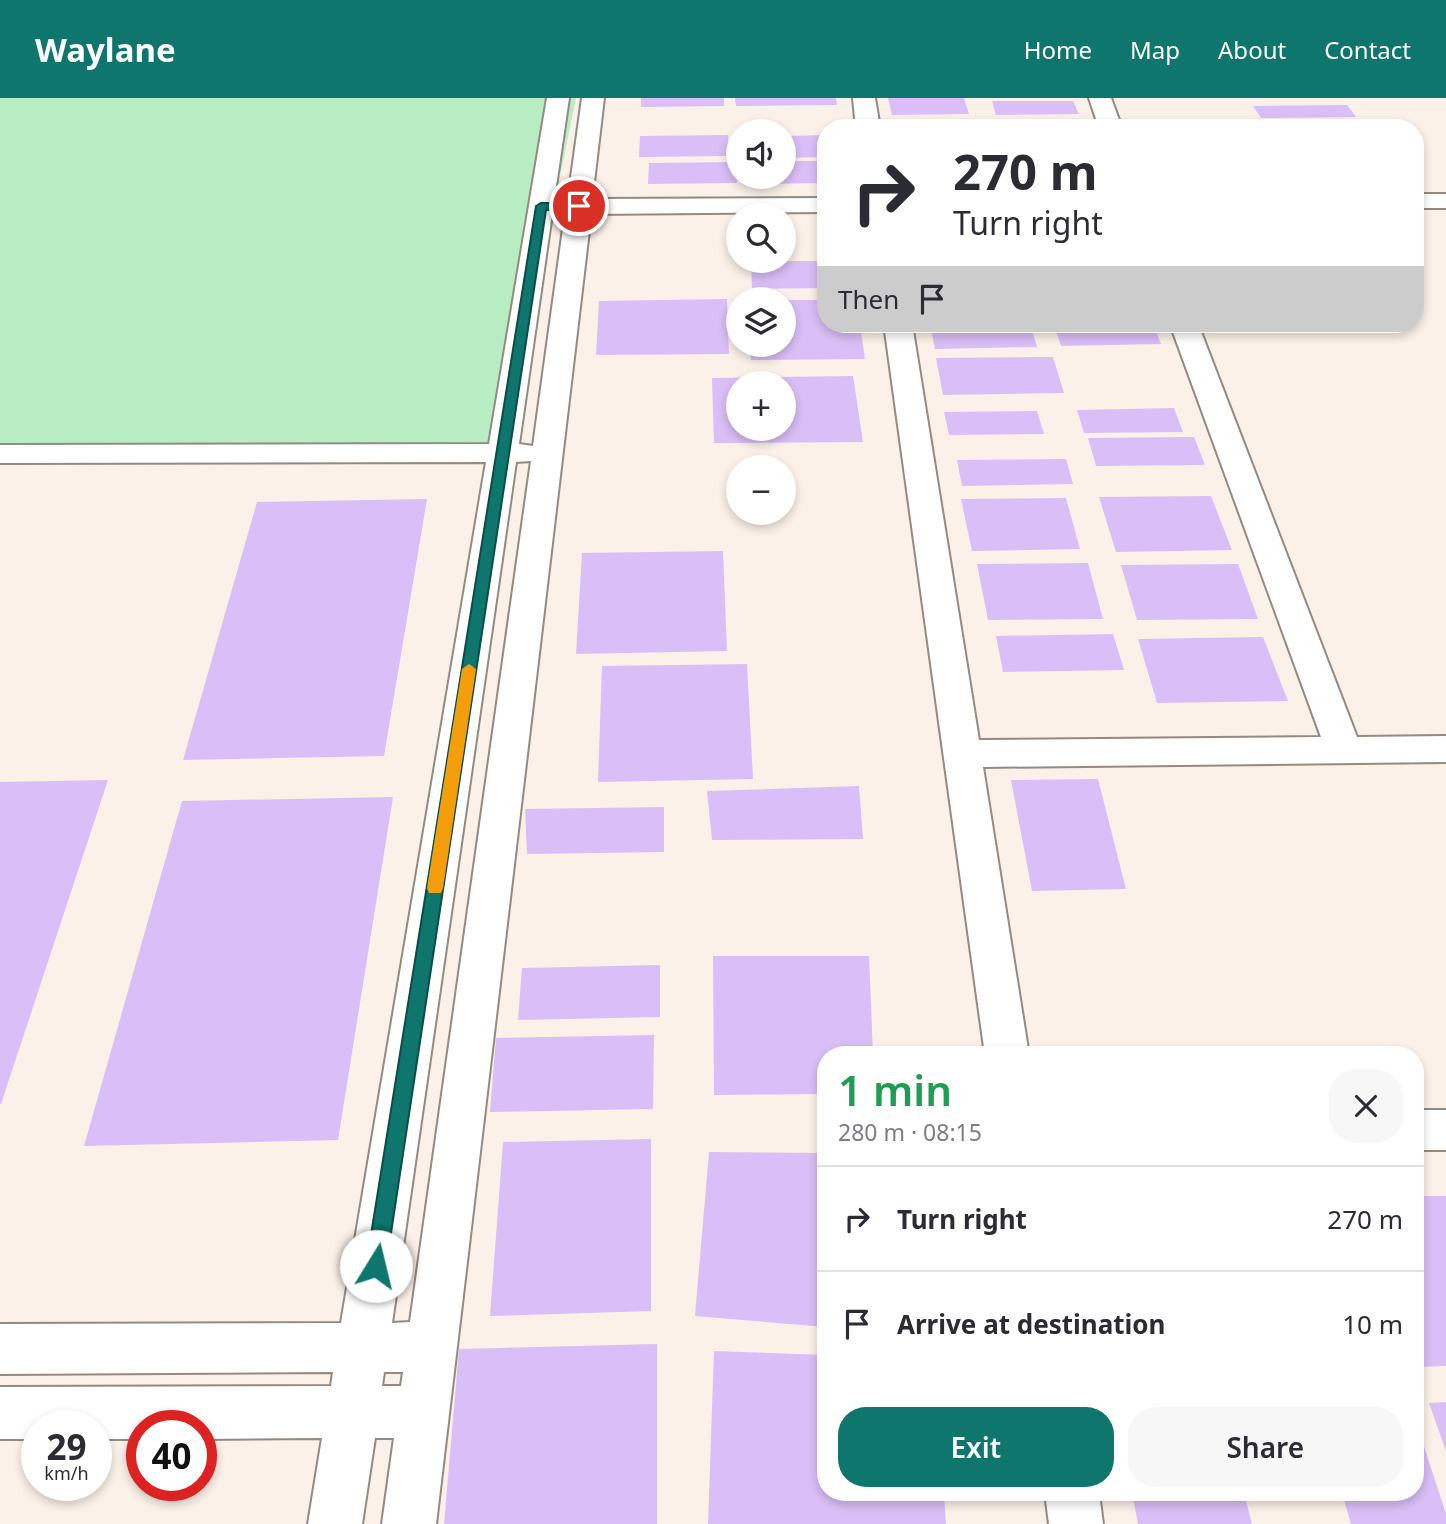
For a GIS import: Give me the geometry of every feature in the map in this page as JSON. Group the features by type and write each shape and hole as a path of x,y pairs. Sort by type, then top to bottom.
{"street":[{"path":"335,1524 558,98"},
{"path":"409,1524 593,98"},
{"path":"864,98 867,119"},
{"path":"1100,98 1108,119"},
{"path":"1424,201 1446,201"},
{"path":"541,206 817,205"},
{"path":"899,333 1006,1046"},
{"path":"1187,333 1344,750"},
{"path":"0,454 547,453"},
{"path":"962,754 1446,749"},
{"path":"1424,1130 1446,1130"},
{"path":"0,1349 432,1347"},
{"path":"0,1413 423,1412"},
{"path":"1073,1501 1076,1524"}],"green space":[{"path":"0,98 576,98 503,453 0,454"}],"building":[{"path":"641,98 724,98 724,106 641,107"},
{"path":"735,98 836,98 837,105 736,106"},
{"path":"888,98 964,98 969,114 892,115"},
{"path":"992,101 1073,101 1079,114 996,115"},
{"path":"1347,105 1356,117 1261,118 1253,106"},
{"path":"726,135 726,156 639,157 640,136"},
{"path":"817,135 817,157 796,158 796,136"},
{"path":"796,161 817,161 817,183 796,183"},
{"path":"726,162 726,183 648,184 649,163"},
{"path":"796,261 817,261 817,288 752,287 751,273 796,273"},
{"path":"726,299 726,354 596,355 599,301"},
{"path":"796,300 817,300 817,333 861,333 865,359 751,360 751,357 796,357"},
{"path":"932,333 1033,333 1037,347 935,349"},
{"path":"1057,333 1157,333 1161,344 1061,346"},
{"path":"1053,357 1064,393 943,395 936,358"},
{"path":"853,376 863,442 714,443 712,378 726,378 726,441 796,441 796,377"},
{"path":"1174,408 1183,432 1084,433 1077,410"},
{"path":"1037,411 1044,434 949,435 944,412"},
{"path":"1194,437 1205,465 1096,466 1088,438"},
{"path":"1066,459 1073,484 962,486 957,460"},
{"path":"1211,496 1232,550 1116,552 1099,497"},
{"path":"1066,498 1080,549 972,551 961,499"},
{"path":"427,499 384,756 183,760 257,502"},
{"path":"723,551 727,651 576,654 582,553"},
{"path":"1088,563 1103,619 988,620 977,564"},
{"path":"1238,564 1258,619 1137,620 1121,565"},
{"path":"1113,634 1124,670 1003,672 996,636"},
{"path":"1263,637 1288,701 1157,703 1138,639"},
{"path":"747,664 753,779 598,782 602,666"},
{"path":"1098,779 1126,889 1032,891 1011,780"},
{"path":"108,780 1,1104 0,1104 0,782"},
{"path":"859,786 863,839 712,840 707,791"},
{"path":"393,797 338,1140 84,1146 182,801"},
{"path":"664,807 664,852 527,854 525,809"},
{"path":"713,956 869,956 873,1046 817,1046 817,1094 714,1095"},
{"path":"660,965 660,1017 518,1020 522,968"},
{"path":"654,1035 653,1109 490,1112 496,1038"},
{"path":"651,1139 651,1311 490,1316 503,1142"},
{"path":"709,1152 817,1153 817,1326 695,1316"},
{"path":"1424,1196 1446,1196 1446,1366 1424,1367"},
{"path":"657,1344 657,1524 444,1524 459,1349"},
{"path":"714,1351 817,1355 817,1501 945,1501 946,1524 708,1524"},
{"path":"1446,1402 1446,1451 1429,1403"},
{"path":"1424,1447 1446,1514 1446,1524 1351,1524 1344,1501 1424,1501"},
{"path":"1134,1501 1246,1501 1252,1524 1138,1524"}],"slow traffic":[{"path":"435,888 469,669"}],"route":[{"path":"376,1266 541,206 579,206"}]}
